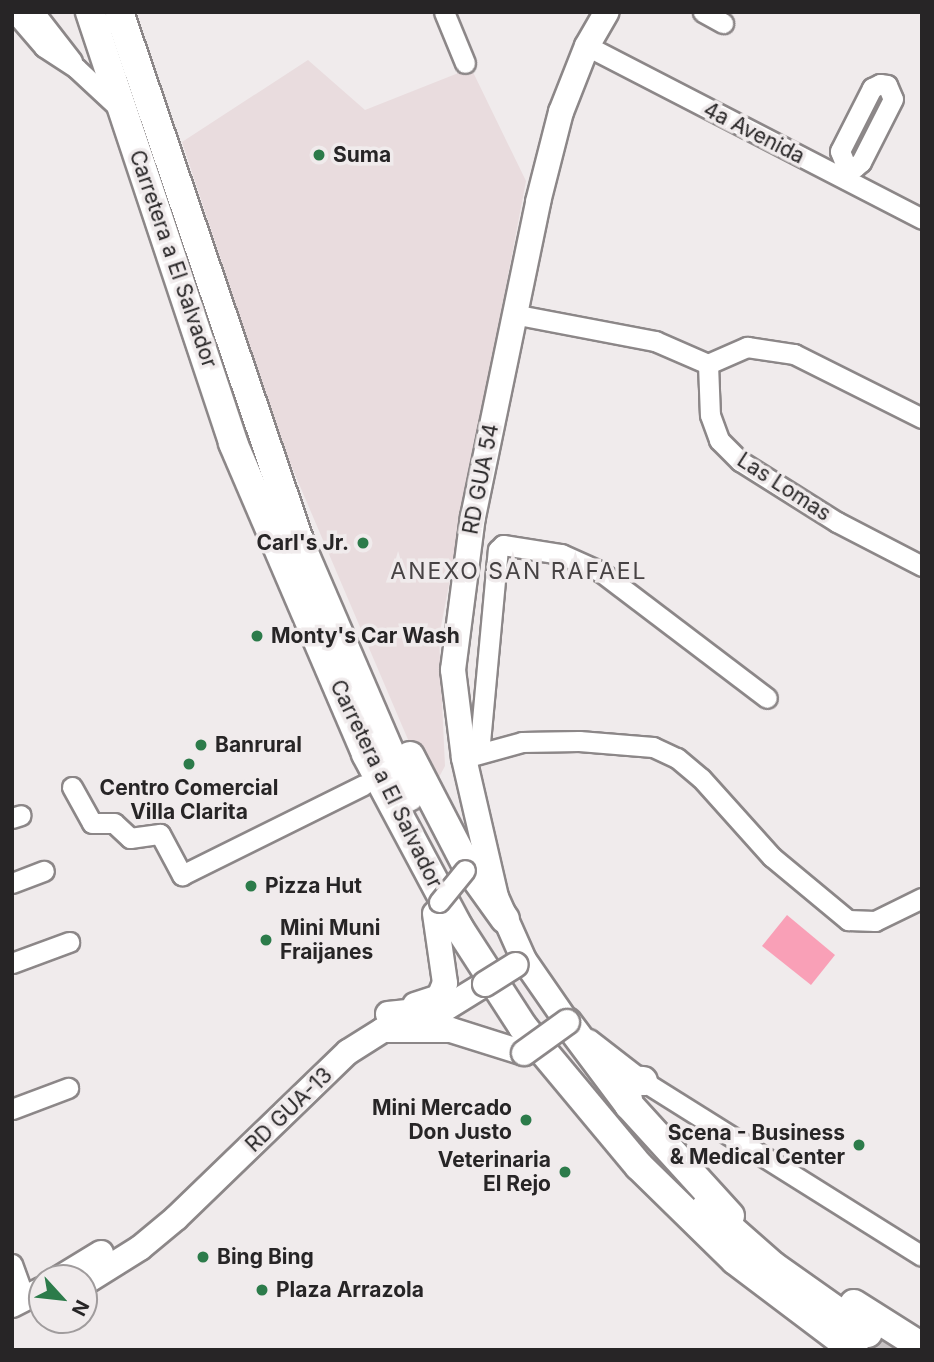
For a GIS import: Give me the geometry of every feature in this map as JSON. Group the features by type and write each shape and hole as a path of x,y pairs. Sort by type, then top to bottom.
{"highway":[{"name":"Carretera a El Salvador","path":"90,12 137,109 223,325 260,433 364,697 471,917 536,1018 590,1085 740,1251"},
{"path":"98,12 120,77 128,82 138,74"},
{"name":"Carretera a El Salvador","path":"119,12 138,74 135,146 233,443 366,754 459,928 523,1027 578,1096 646,1173 767,1273 861,1342"},
{"path":"135,146 146,142 158,150 212,315 223,325 212,373"},
{"path":"260,433 335,582 410,755 466,868 505,919"},
{"path":"233,443 272,568 363,785 524,1053 583,1129 653,1207 833,1350"},
{"path":"567,1022 629,1105 720,1201 826,1285 922,1347"},
{"path":"629,1105 624,1080 643,1081"},
{"path":"706,1247 740,1251 720,1201"},
{"path":"767,1273 799,1323"},
{"path":"767,1273 826,1285"}],"main road":[{"name":"RD GUA 54","path":"567,1022 520,962 505,919 480,828 454,643 473,517 513,314 558,122 587,46 607,12"},
{"path":"379,1015 429,1002 442,992 445,964 436,909"},
{"name":"RD GUA-13","path":"82,1264 135,1231 188,1186 334,1045 379,1015 446,1008 520,962"},
{"path":"524,1053 567,1022"},
{"name":"RD GUA-13","path":"98,1274 140,1248 176,1218 348,1052 383,1030 451,1030 524,1053"}],"street":[{"path":"14,12 44,47 137,109"},
{"path":"34,12 76,68"},
{"path":"444,12 465,63"},
{"path":"703,12 723,23"},
{"name":"4a Avenida","path":"587,46 682,96 843,171 922,219"},
{"path":"558,122 583,68 593,61 682,96"},
{"path":"513,314 655,341 708,363 747,347 794,354 922,418"},
{"name":"Las Lomas","path":"708,363 710,415 719,440 740,461 837,522 922,566"},
{"path":"767,698 601,572 561,554 503,545 498,550 471,755 500,745 548,741 653,747 677,758 701,778 772,857 848,920 875,921 922,898"},
{"path":"72,787 92,823 114,823 130,838 160,834 181,874 363,785"},
{"path":"436,909 466,868 480,828"},
{"path":"12,883 44,871"},
{"path":"12,963 69,942"},
{"path":"567,1022 643,1081 922,1256"},
{"path":"12,1109 68,1088"},
{"path":"12,1264 26,1307"}],"shaded area":[{"path":"308,60 365,110 471,68 526,181 439,637 445,766 438,779 415,756 282,444 182,142"},
{"path":"787,915 835,955 811,985 762,946"}],"tunnel":[{"path":"868,1333 892,1350"}],"place":[{"name":"Suma","path":"319,155"},
{"name":"Carl's Jr.","path":"363,543"},
{"name":"Monty's Car Wash","path":"257,636"},
{"name":"Banrural","path":"201,745"},
{"name":"Centro Comercial Villa Clarita","path":"189,764"},
{"name":"Pizza Hut","path":"251,886"},
{"name":"Mini Muni Fraijanes","path":"266,940"},
{"name":"Mini Mercado Don Justo","path":"526,1120"},
{"name":"Scena - Business & Medical Center","path":"859,1145"},
{"name":"Veterinaria El Rejo","path":"565,1172"},
{"name":"Bing Bing","path":"203,1257"},
{"name":"Plaza Arrazola","path":"262,1290"}],"district":[{"name":"ANEXO SAN RAFAEL","path":"519,571"}]}
